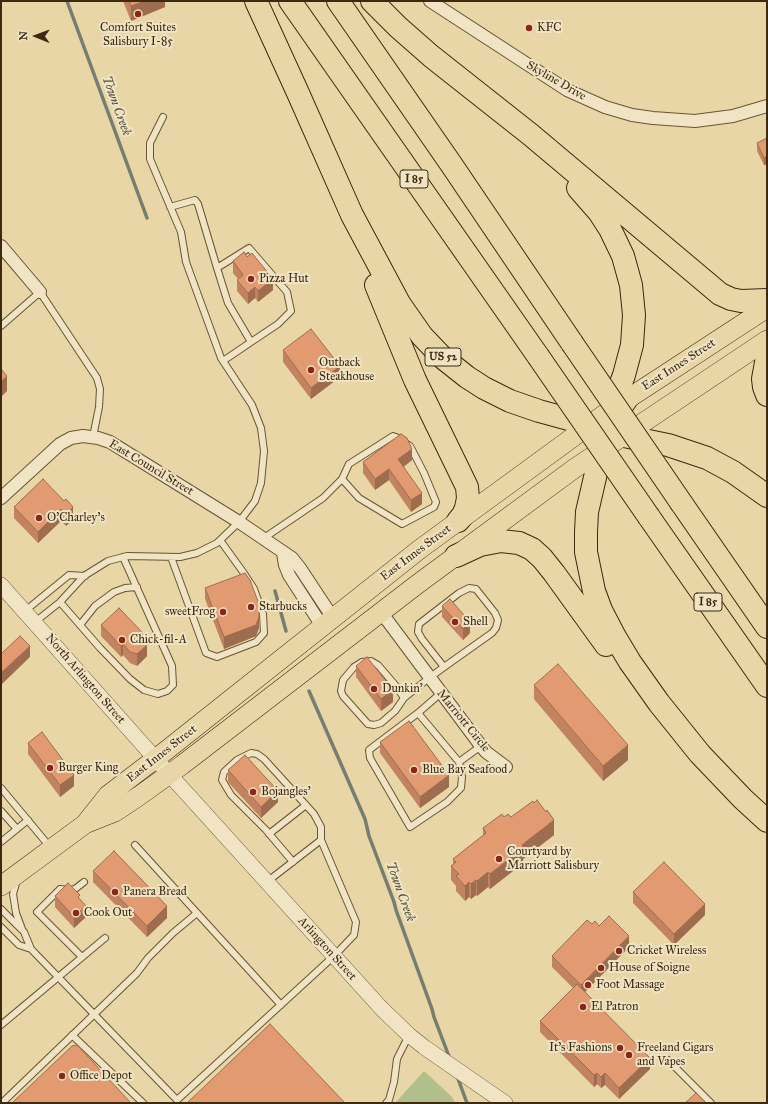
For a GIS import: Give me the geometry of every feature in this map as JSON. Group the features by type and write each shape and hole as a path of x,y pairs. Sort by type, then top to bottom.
{"highway":[{"name":"US 52","path":"256,1 298,93 334,178 352,215 399,303 416,328 436,351 467,377 502,397 538,411 607,430"},
{"name":"I 85","path":"290,1 767,686"},
{"name":"I 85","path":"338,1 767,627"},
{"path":"372,1 420,47 548,149 722,295 740,301 767,300"},
{"path":"477,93 586,196 605,220 619,246 626,266 631,285 634,325 632,345 628,364 607,430 591,493 586,522 586,552 594,591 610,628 630,662 667,713 700,754"},
{"path":"334,178 406,359 467,488 468,498 466,508 458,521"},
{"path":"767,357 763,378 767,395"},
{"path":"607,430 679,448 707,458 733,472 767,496"},
{"path":"456,556 480,545 501,541 523,544 537,552 559,579 632,679 669,723 743,799 767,820"}],"main road":[{"name":"East Innes Street","path":"1,886 85,824 122,808 169,774 456,556 607,430 767,308"},
{"name":"East Innes Street","path":"85,824 108,795 156,759 327,622 458,521 607,430 767,340"}],"street":[{"name":"Skyline Drive","path":"430,1 445,5 567,90 605,107 632,115 695,121 733,116 767,106"},
{"path":"1,246 40,292"},
{"name":"East Council Street","path":"1,498 60,444 71,438 83,436 93,437 110,442 239,522 292,558 300,568 327,622"},
{"name":"North Arlington Street","path":"1,585 169,774"},
{"name":"Marriott Circle","path":"381,612 486,752 506,767"},
{"name":"Arlington Street","path":"169,774 382,1009 409,1035 505,1103"}],"lane":[{"path":"30,617 60,602 84,576 108,561 123,557 180,557 197,553 220,540 239,522 255,501 261,483 264,451 261,428 252,405 223,361 215,343 186,262 181,232 150,159 150,143 163,117"},
{"path":"170,207 195,200 198,204 228,303 251,342"},
{"path":"217,268 249,248 287,292 291,311 278,324 223,361"},
{"path":"1,326 40,292 97,378 100,389 99,407 93,437"},
{"path":"264,538 323,498 342,479 349,464 393,436 410,446 424,473 436,502 434,507 402,524 359,498 342,479"},
{"path":"170,557 206,653 217,657 256,642 264,633 263,614 254,589 220,540"},
{"path":"60,602 130,679 144,690 158,694 167,691 173,685 172,666 123,557"},
{"path":"30,617 69,575 84,576"},
{"path":"80,625 96,606 114,592 125,588 137,587"},
{"path":"404,698 378,665 371,661 362,662 354,667 343,680 341,691 343,696 368,724 374,725 381,723 395,711 404,698 429,678 492,633 496,628 498,620 495,613 476,589 469,588 459,593 419,624 418,632 422,639 444,667"},
{"path":"418,713 459,762 462,776 461,788 447,802 410,827 370,758 369,750 418,713 441,693"},
{"path":"459,762 482,746"},
{"path":"20,871 13,894 16,912 31,949 176,1102 334,956 354,935 356,922 321,840 321,827 314,814 264,759 257,754 250,753 237,760 224,772 222,780 231,795 269,834 293,862"},
{"path":"1,788 51,849"},
{"path":"269,834 306,805"},
{"path":"1,811 17,829"},
{"path":"1,841 28,820"},
{"path":"266,882 321,840"},
{"path":"135,845 281,1005"},
{"path":"82,957 37,912 60,889 75,889 84,882"},
{"path":"1,909 24,932"},
{"path":"2,1103 137,973 148,958 173,933 197,913"},
{"path":"1,927 19,945 31,949"},
{"path":"1,1025 104,938"},
{"path":"72,1035 143,1103"},
{"path":"386,1103 389,1100 392,1088 397,1059 409,1035"},
{"path":"668,1060 711,1103"}],"green space":[{"path":"424,1071 452,1097 455,1103 395,1103"}],"building":[{"path":"129,1 145,1 131,6"},
{"path":"767,138 767,156 764,158 757,143"},
{"path":"244,252 247,257 252,253 273,279 258,291 255,287 248,293 237,280 243,275 233,261"},
{"name":"Outback Steakhouse","path":"311,329 340,366 311,388 283,350"},
{"path":"1,369 7,376 1,382"},
{"path":"401,434 407,438 412,449 398,459 422,493 411,500 389,469 375,479 363,462"},
{"path":"43,479 64,501 66,499 73,507 66,515 61,509 38,532 14,507"},
{"path":"245,573 250,580 259,604 259,617 256,625 224,637 205,588"},
{"path":"450,599 470,622 463,629 442,606"},
{"path":"119,608 141,631 147,645 137,654 130,652 123,644 121,646 101,625"},
{"path":"20,636 30,646 1,673 1,654"},
{"path":"367,657 393,690 381,699 356,666"},
{"path":"558,664 628,745 603,766 534,685"},
{"name":"Blue Bay Seafood","path":"409,721 449,775 420,797 380,742"},
{"path":"42,732 74,775 60,785 28,743"},
{"path":"245,755 278,791 261,807 228,770"},
{"path":"537,800 554,820 522,845 523,847 490,874 488,872 477,881 476,880 471,884 469,882 465,886 456,876 459,874 451,866 456,862 453,859 486,833 483,828 502,814 504,817 508,814 511,817 533,801 534,803"},
{"path":"114,851 167,906 147,926 93,871"},
{"path":"664,862 705,904 674,934 633,892"},
{"path":"68,883 80,895 78,897 86,906 74,917 55,896"},
{"path":"609,916 629,936 581,985 552,956 587,920 592,924 595,921 599,926"},
{"path":"577,984 650,1058 619,1088 605,1073 601,1077 597,1073 594,1075 540,1021"},
{"path":"270,1024 345,1103 187,1103"},
{"path":"77,1045 131,1103 12,1103 72,1046"},
{"path":"696,1093 706,1103 685,1103"}],"waterway":[{"name":"Town Creek","path":"67,1 147,218"},
{"name":"Town Creek","path":"275,591 286,631"},
{"name":"Town Creek","path":"309,691 365,819 369,836 450,1059"},
{"name":"Town Creek","path":"457,1076 467,1103"}],"place":[{"name":"Comfort Suites Salisbury I-85","path":"138,14"},
{"name":"KFC","path":"529,28"},
{"name":"Pizza Hut","path":"251,279"},
{"name":"Outback Steakhouse","path":"311,370"},
{"name":"O'Charley's","path":"39,518"},
{"name":"Starbucks","path":"251,607"},
{"name":"sweetFrog","path":"223,612"},
{"name":"Shell","path":"455,622"},
{"name":"Chick-fil-A","path":"122,640"},
{"name":"Dunkin'","path":"374,689"},
{"name":"Burger King","path":"50,768"},
{"name":"Blue Bay Seafood","path":"414,770"},
{"name":"Bojangles'","path":"253,792"},
{"name":"Courtyard by Marriott Salisbury","path":"499,859"},
{"name":"Panera Bread","path":"115,892"},
{"name":"Cook Out","path":"76,913"},
{"name":"Cricket Wireless","path":"619,951"},
{"name":"House of Soigne","path":"601,968"},
{"name":"Foot Massage","path":"588,985"},
{"name":"El Patron","path":"583,1007"},
{"name":"It's Fashions","path":"620,1048"},
{"name":"Freeland Cigars and Vapes","path":"629,1055"},
{"name":"Office Depot","path":"62,1076"}]}
